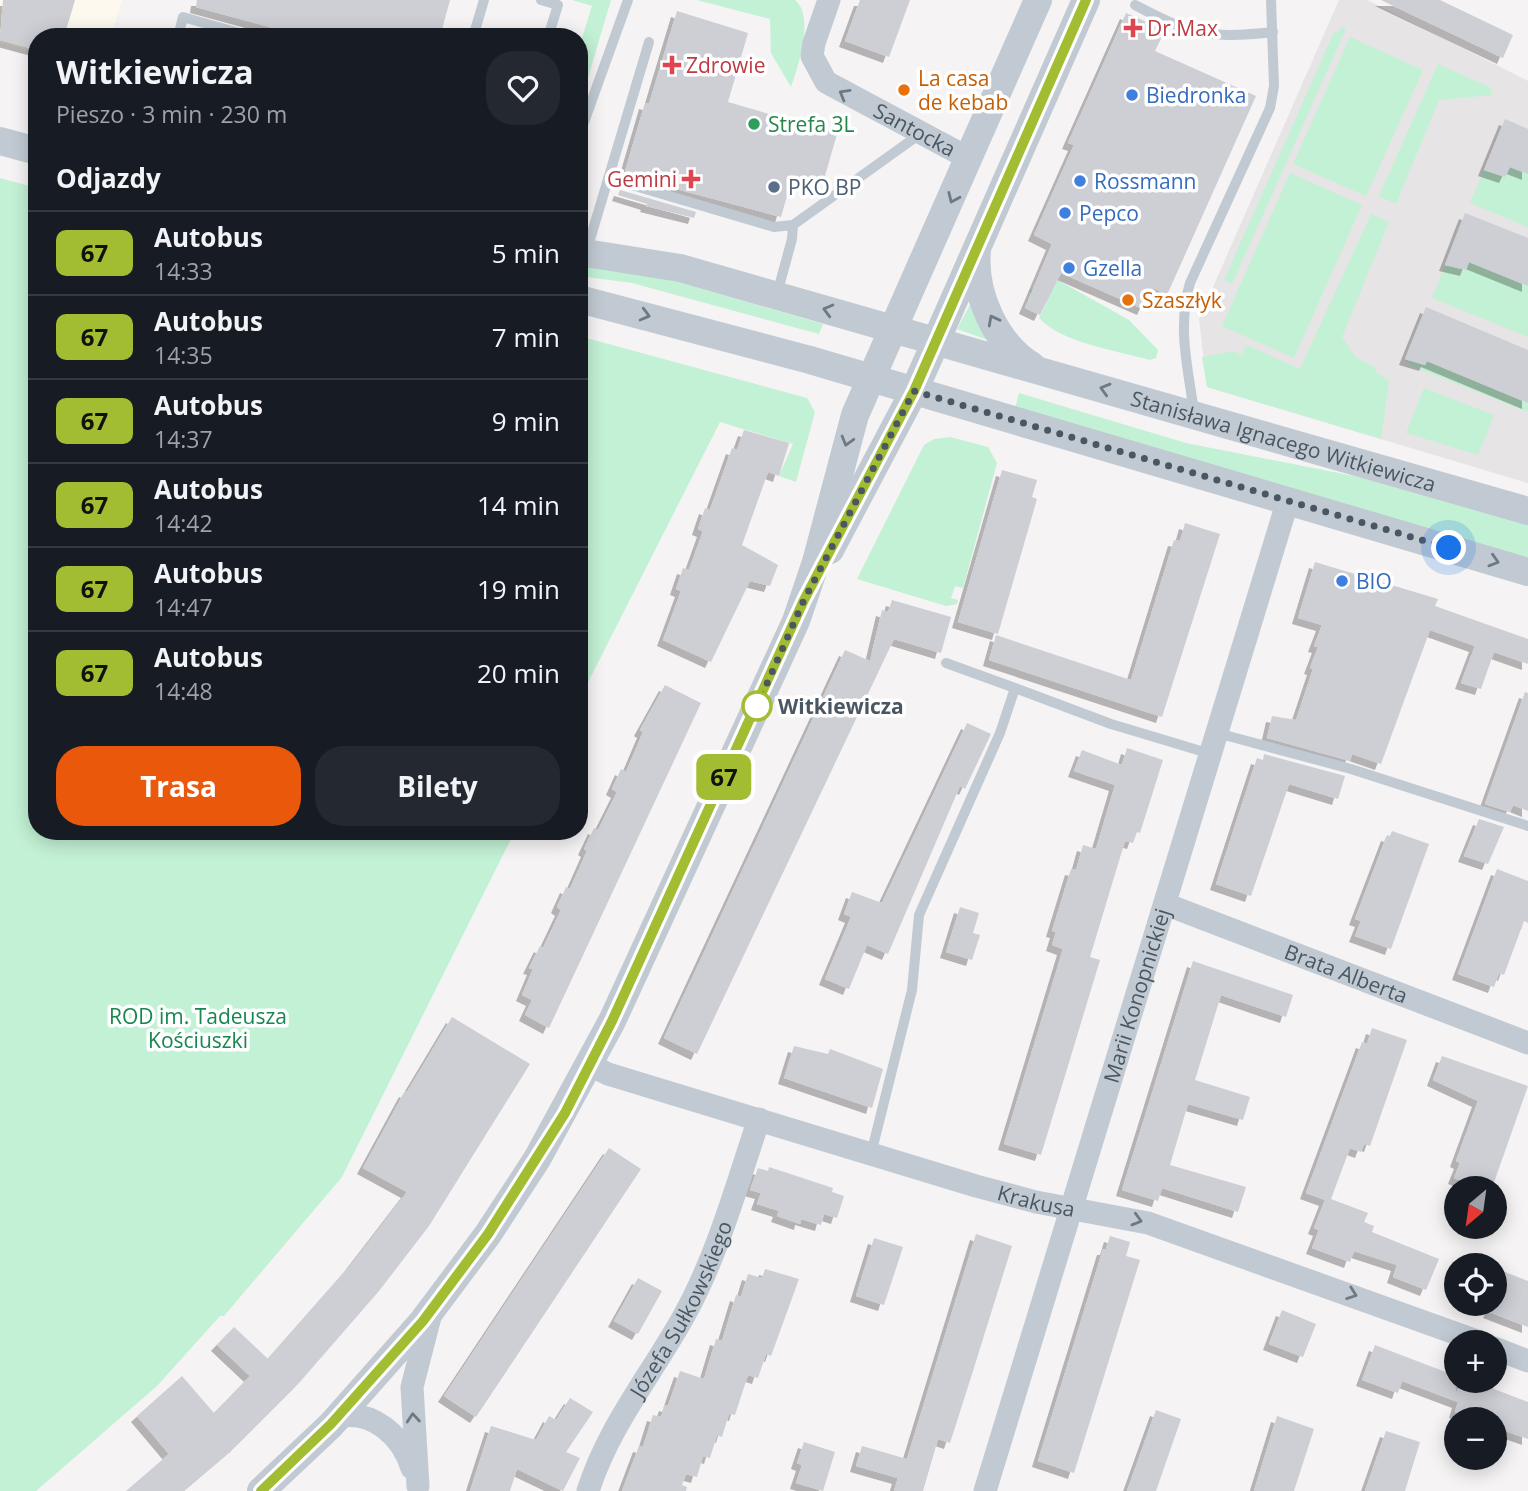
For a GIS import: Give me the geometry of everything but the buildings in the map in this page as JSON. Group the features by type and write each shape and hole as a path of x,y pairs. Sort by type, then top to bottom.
{"street":[{"name":"Santocka","path":"894,328 1038,0"},
{"path":"261,1491 338,1416 434,1307 514,1196 590,1065 804,600 914,391 1086,0"},
{"name":"Santocka","path":"826,1 812,56 826,82 970,159"},
{"path":"0,141 28,149"},
{"name":"Stanisława Ignacego Witkiewicza","path":"977,244 978,286 989,313 1015,353 1038,369"},
{"name":"Stanisława Ignacego Witkiewicza","path":"588,254 650,261 776,295 1528,511"},
{"path":"588,301 872,378 1528,572"},
{"path":"804,600 850,429 894,328"},
{"name":"Marii Konopnickiej","path":"992,1489 1070,1208 1288,500"},
{"name":"Brata Alberta","path":"1165,904 1528,1043"},
{"name":"Krakusa","path":"590,1065 608,1074 1006,1195 1123,1216 1183,1234 1447,1330"},
{"name":"Józefa Sułkowskiego","path":"588,1491 610,1434 693,1295 733,1196 759,1119"},
{"path":"419,1489 412,1387 419,1352 434,1307"},
{"path":"1507,1353 1528,1360"},
{"path":"338,1416 362,1417 389,1430 408,1456 419,1489"}],"lane":[{"path":"476,28 484,0"},
{"path":"541,0 558,5 551,28"},
{"path":"588,111 628,0"},
{"path":"1194,415 1182,327 1184,309 1190,283 1270,108 1274,86 1271,0"},
{"path":"1135,5 1201,34 1226,37 1273,32"},
{"path":"180,28 183,17 222,28"},
{"path":"588,238 649,42"},
{"path":"608,178 774,227 793,225 920,134"},
{"path":"776,295 792,239 793,225"},
{"path":"946,663 1111,724 1351,769 1528,827"},
{"path":"870,1154 912,990 919,915 1000,733 1015,688"}],"shaded area":[{"path":"0,0 122,0 114,28 28,28 28,51 0,43"},
{"path":"1339,0 1367,0 1528,81 1528,483 1207,387 1199,319"}],"green space":[{"path":"572,0 611,0 588,78 588,28 585,28 592,6"},
{"path":"697,0 795,0 801,8 804,29 801,55 791,87 771,53 770,19"},
{"path":"1341,27 1346,29 1232,284 1224,280 1334,32 1338,33"},
{"path":"1350,37 1423,70 1366,196 1293,164"},
{"path":"1438,64 1491,88 1491,95 1439,100 1396,204 1379,196"},
{"path":"1510,167 1528,174 1528,227 1470,203 1484,170 1505,177"},
{"path":"1290,173 1362,205 1294,358 1222,326"},
{"name":"ROD im. Tadeusza Kościuszki","path":"0,178 28,186 28,840 510,840 342,1177 224,1316 220,1316 157,1386 36,1491 0,1491"},
{"path":"1371,214 1389,222 1342,337 1356,358 1375,367 1376,372 1389,381 1381,439 1207,387 1202,357 1233,351 1242,355 1246,345 1300,369"},
{"path":"1469,261 1528,286 1528,337 1432,298 1445,265 1465,270"},
{"path":"588,262 650,274 823,324 819,334 632,283 588,277"},
{"path":"1037,275 1054,278 1129,320 1158,350 1156,358 1150,360 1091,345 1049,327 1039,318 1047,302 1029,292 1030,289 1042,295 1049,281"},
{"path":"971,303 988,340 957,329"},
{"path":"588,338 807,398 815,412 796,482 779,476 793,444 720,422 588,682"},
{"path":"1405,360 1424,365 1426,361 1528,403 1528,412 1409,365"},
{"path":"1424,388 1494,415 1478,455 1406,433"},
{"path":"1019,393 1186,443 1359,477 1528,525 1528,560 1015,408"},
{"path":"950,437 988,447 997,463 963,588 955,586 951,598 958,600 957,604 946,606 857,579 924,445 934,439"}],"bus line":[{"name":"67","path":"261,1491 331,1424 423,1321 514,1196 565,1113 612,1021 804,600 914,391 1086,0"}],"place":[{"name":"Dr.Max","path":"1133,28"},
{"name":"Zdrowie","path":"672,65"},
{"name":"La casa de kebab","path":"904,90"},
{"name":"Biedronka","path":"1132,95"},
{"name":"Strefa 3L","path":"754,124"},
{"name":"Gemini","path":"691,179"},
{"name":"Rossmann","path":"1080,181"},
{"name":"PKO BP","path":"774,187"},
{"name":"Pepco","path":"1065,213"},
{"name":"Gzella","path":"1069,268"},
{"name":"Szaszłyk","path":"1128,300"},
{"name":"BIO","path":"1342,581"},
{"name":"Witkiewicza","path":"757,706"}],"route":[{"path":"757,706 804,600 914,391 1449,548"}]}
